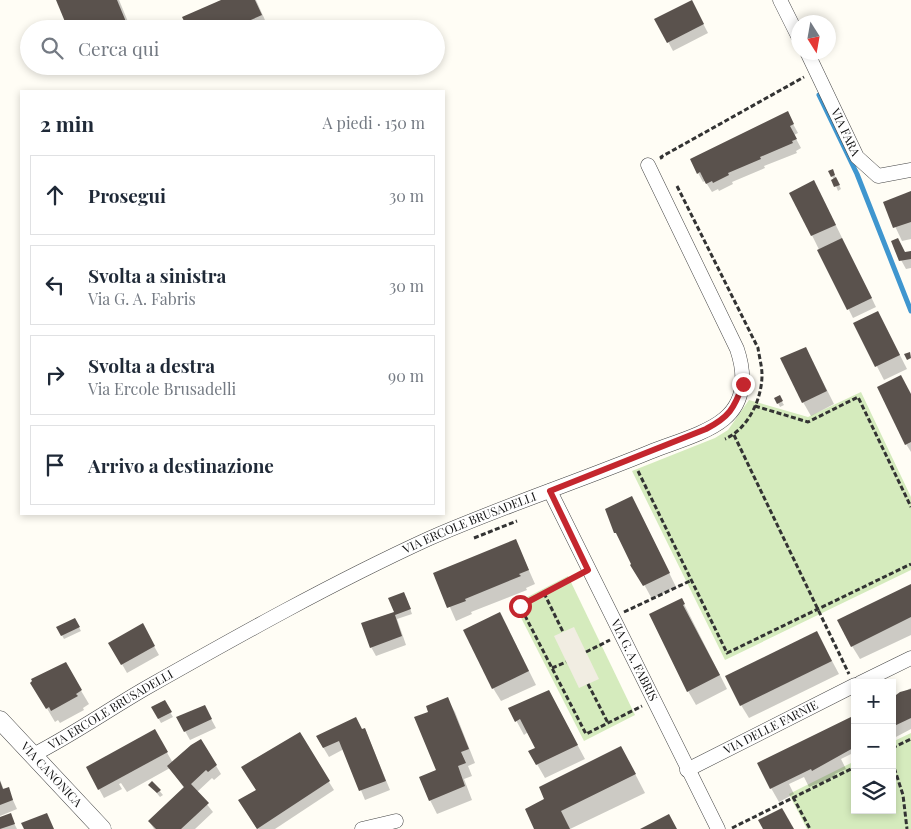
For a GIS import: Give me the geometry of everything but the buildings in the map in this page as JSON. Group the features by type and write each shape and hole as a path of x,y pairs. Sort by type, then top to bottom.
{"street":[{"path":"780,0 791,22"},
{"name":"VIA FARA","path":"811,60 858,157 878,176 911,170"},
{"name":"VIA ERCOLE BRUSADELLI","path":"32,755 147,688 358,572 430,538 633,459 706,429 724,419 736,404 743,384 742,365 737,349 648,166"},
{"name":"VIA G. A. FABRIS","path":"550,491 718,829"},
{"path":"868,679 911,658"},
{"name":"VIA DELLE FARNIE","path":"688,770 851,687"},
{"name":"VIA CANONICA","path":"0,720 102,829"},
{"path":"362,829 396,821"}],"path":[{"path":"661,158 816,70"},
{"path":"755,406 808,422 858,397 911,507"},
{"path":"734,435 852,679"},
{"path":"633,459 727,653 911,564"},
{"path":"588,570 520,606 586,734 653,700"},
{"path":"612,618 692,580"},
{"path":"544,593 563,632"},
{"path":"586,652 620,635"},
{"path":"552,668 566,662"},
{"path":"588,684 608,723"},
{"path":"896,746 911,739"},
{"path":"730,829 851,769"},
{"path":"895,769 903,795 907,829"},
{"path":"793,797 810,829"}],"green space":[{"path":"861,392 911,497 911,570 725,660 632,471 715,438 728,430 749,400 808,417"},
{"path":"568,576 635,715 584,741 514,604"},
{"path":"911,733 911,829 807,829 789,794 851,763 851,814 896,814 896,740"}],"shaded area":[{"path":"574,627 599,679 579,688 554,636"}],"waterway":[{"path":"819,95 857,174 911,311"}],"route":[{"path":"520,606 588,570 550,491 706,429 724,419 736,404 743,384"}]}
